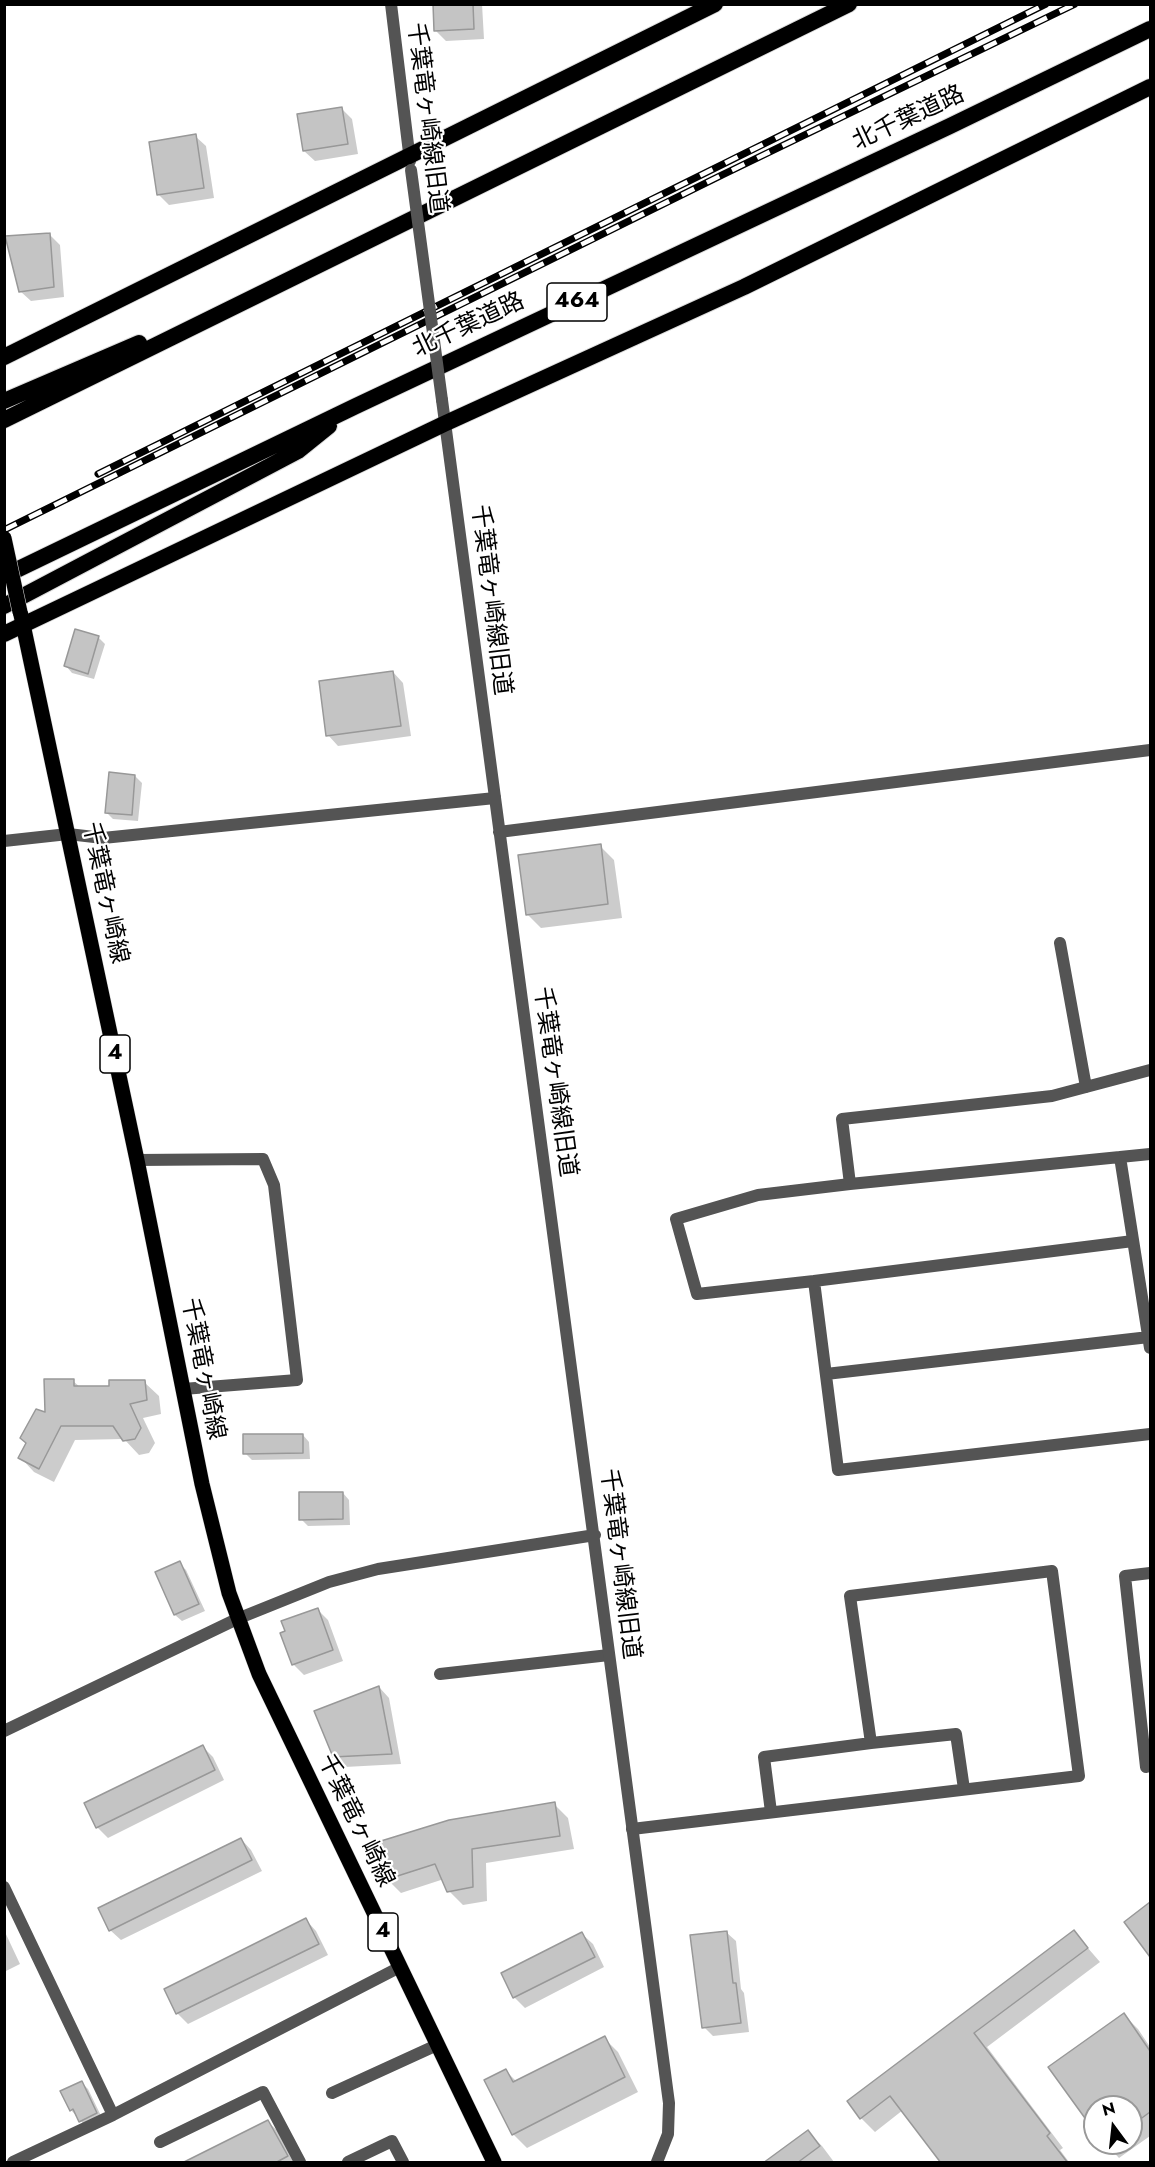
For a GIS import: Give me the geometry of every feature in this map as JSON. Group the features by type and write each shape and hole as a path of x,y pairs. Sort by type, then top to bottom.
{"highway":[{"path":"4,357 410,163 715,4"},
{"path":"4,420 849,4"},
{"name":"北千葉道路","path":"4,576 1150,29"},
{"name":"464","path":"4,634 16,614 446,423 744,287 1150,87"},
{"path":"4,401 229,303 276,287"},
{"path":"16,614 298,451 356,406"}],"main road":[{"name":"千葉竜ヶ崎線","path":"4,538 16,614 68,834 212,1529 237,1619 259,1674 494,2163"}],"street":[{"name":"千葉竜ヶ崎線旧道","path":"391,4 410,163 595,1535 669,2103 668,2134 657,2163"},
{"path":"499,832 1150,750"},
{"path":"4,841 68,834 103,838 495,798"},
{"path":"1060,943 1086,1087"},
{"path":"850,1184 842,1119 1052,1096 1150,1070"},
{"path":"1134,1241 697,1294 676,1219 758,1195 1150,1154"},
{"path":"826,1374 1150,1342 1120,1157"},
{"path":"137,1160 262,1159 274,1185 297,1380 183,1389"},
{"path":"814,1281 838,1470 1150,1434"},
{"path":"4,1731 237,1619 329,1582 378,1569 595,1535"},
{"path":"632,1829 1080,1776 1052,1570 850,1596 871,1743"},
{"path":"1150,1573 1125,1576 1146,1767 1150,1766"},
{"path":"440,1674 609,1656"},
{"path":"771,1812 764,1756 871,1743 956,1734 964,1790"},
{"path":"4,1887 113,2115"},
{"path":"13,2163 113,2115 400,1967"},
{"path":"332,2093 437,2045"},
{"path":"160,2142 263,2092 300,2163"},
{"path":"348,2163 392,2141 403,2163"}],"building":[{"path":"433,4 473,4 474,29 434,31"},
{"path":"342,107 348,144 303,151 297,114"},
{"path":"196,134 204,188 157,195 149,142"},
{"path":"50,233 54,287 19,292 5,236"},
{"path":"75,629 99,636 88,674 64,666"},
{"path":"393,671 401,726 326,736 319,681"},
{"path":"109,772 135,775 132,815 105,813"},
{"path":"601,844 608,904 526,915 518,855"},
{"path":"44,1379 74,1379 74,1386 109,1386 109,1380 145,1380 147,1400 130,1404 141,1428 135,1439 123,1441 113,1426 61,1426 39,1469 18,1458 26,1443 20,1438 36,1409 45,1412"},
{"path":"243,1434 303,1434 303,1453 243,1454"},
{"path":"299,1492 343,1492 343,1519 299,1520"},
{"path":"180,1561 199,1604 174,1615 155,1572"},
{"path":"318,1608 333,1650 292,1665 280,1633 285,1631 281,1621"},
{"path":"379,1686 392,1754 333,1757 314,1711"},
{"path":"203,1745 215,1770 96,1828 84,1803"},
{"path":"555,1802 560,1836 472,1849 473,1887 447,1892 435,1864 385,1880 368,1845 449,1820"},
{"path":"241,1838 252,1860 109,1931 98,1908"},
{"path":"1150,1902 1150,1957 1124,1922"},
{"path":"306,1918 319,1944 176,2014 164,1989"},
{"path":"1074,1930 1088,1948 974,2033 1050,2133 1047,2136 1068,2163 941,2163 890,2096 860,2119 847,2101"},
{"path":"727,1931 733,1983 736,1983 741,2023 702,2028 690,1935"},
{"path":"582,1932 595,1957 513,1998 501,1973"},
{"path":"1124,2013 1150,2051 1150,2112 1143,2117 1143,2095 1083,2095 1083,2115 1048,2067"},
{"path":"605,2036 625,2077 512,2135 484,2080 506,2069 513,2082"},
{"path":"82,2081 97,2113 79,2122 73,2109 70,2111 60,2091"},
{"path":"268,2120 288,2156 275,2163 182,2163"},
{"path":"808,2130 820,2146 797,2163 763,2163"}],"railway":[{"path":"98,474 1046,4"},
{"path":"4,530 722,175 1075,4"}]}
